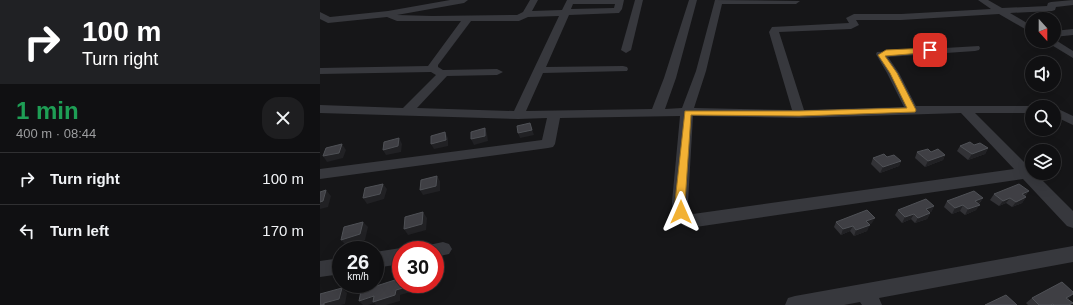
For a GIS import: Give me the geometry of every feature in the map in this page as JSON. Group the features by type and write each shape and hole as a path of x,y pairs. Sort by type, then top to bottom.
{"street":[{"path":"320,14 324,22 388,14 464,0"},
{"path":"388,14 400,18 515,18 523,17 534,0"},
{"path":"518,115 565,12 571,1 620,0 616,11 565,12 526,14"},
{"path":"626,50 639,0"},
{"path":"657,113 670,78 693,0"},
{"path":"982,0 1025,26"},
{"path":"593,12 596,1"},
{"path":"796,1 719,1 701,71 687,112 680,202 681,212 689,221 1025,173"},
{"path":"799,114 774,30 853,26 854,24 851,19 854,17 901,17 1003,12 1052,8 1051,5 1073,2"},
{"path":"438,71 433,65 468,19"},
{"path":"1061,33 1073,32"},
{"path":"912,110 893,73 881,54 975,48"},
{"path":"1061,48 1073,55"},
{"path":"539,70 624,69"},
{"path":"320,71 497,72"},
{"path":"406,112 438,71"},
{"path":"320,109 518,115 687,112 799,114 912,110 1025,109"},
{"path":"965,110 1025,172"},
{"path":"1063,113 1073,120"},
{"path":"320,174 548,144 554,114"},
{"path":"1033,180 1073,220"},
{"path":"795,305 868,299 1073,254"},
{"path":"320,269 332,267"}],"building":[{"path":"530,123 532,130 518,133 517,126"},
{"path":"485,128 485,136 471,139 471,132"},
{"path":"445,132 446,140 431,144 431,136"},
{"path":"399,138 398,146 383,150 384,142"},
{"path":"970,142 974,145 980,143 988,148 972,154 960,146"},
{"path":"342,144 339,153 323,156 326,148"},
{"path":"928,149 931,152 938,149 945,155 928,161 917,152"},
{"path":"884,154 887,157 894,155 901,161 883,167 873,158"},
{"path":"437,176 436,186 420,190 421,180"},
{"path":"383,184 380,194 363,198 365,188"},
{"path":"1019,184 1029,191 1022,194 1026,197 1016,202 1010,198 1003,201 994,194"},
{"path":"326,190 323,201 320,202 320,192"},
{"path":"974,191 983,198 975,201 980,205 968,209 963,205 955,208 947,201"},
{"path":"926,199 934,206 926,209 930,213 918,218 914,214 905,217 898,210"},
{"path":"867,210 875,218 866,221 870,225 856,230 853,226 843,229 836,222"},
{"path":"423,212 422,224 404,229 405,217"},
{"path":"363,222 360,234 341,240 344,227"},
{"path":"392,281 392,293 395,293 395,295 373,302 374,296 359,301 361,293 384,293 384,284"},
{"path":"1062,282 1073,292 1073,294 1066,298 1073,303 1069,305 1039,305 1032,298"},
{"path":"332,291 332,293 341,293 339,299 324,303 324,305 320,305 320,294"},
{"path":"1006,295 1017,305 985,305"}],"route":[{"path":"681,212 680,202 687,112 799,114 912,110 893,73 881,54 886,52 930,50"}]}
